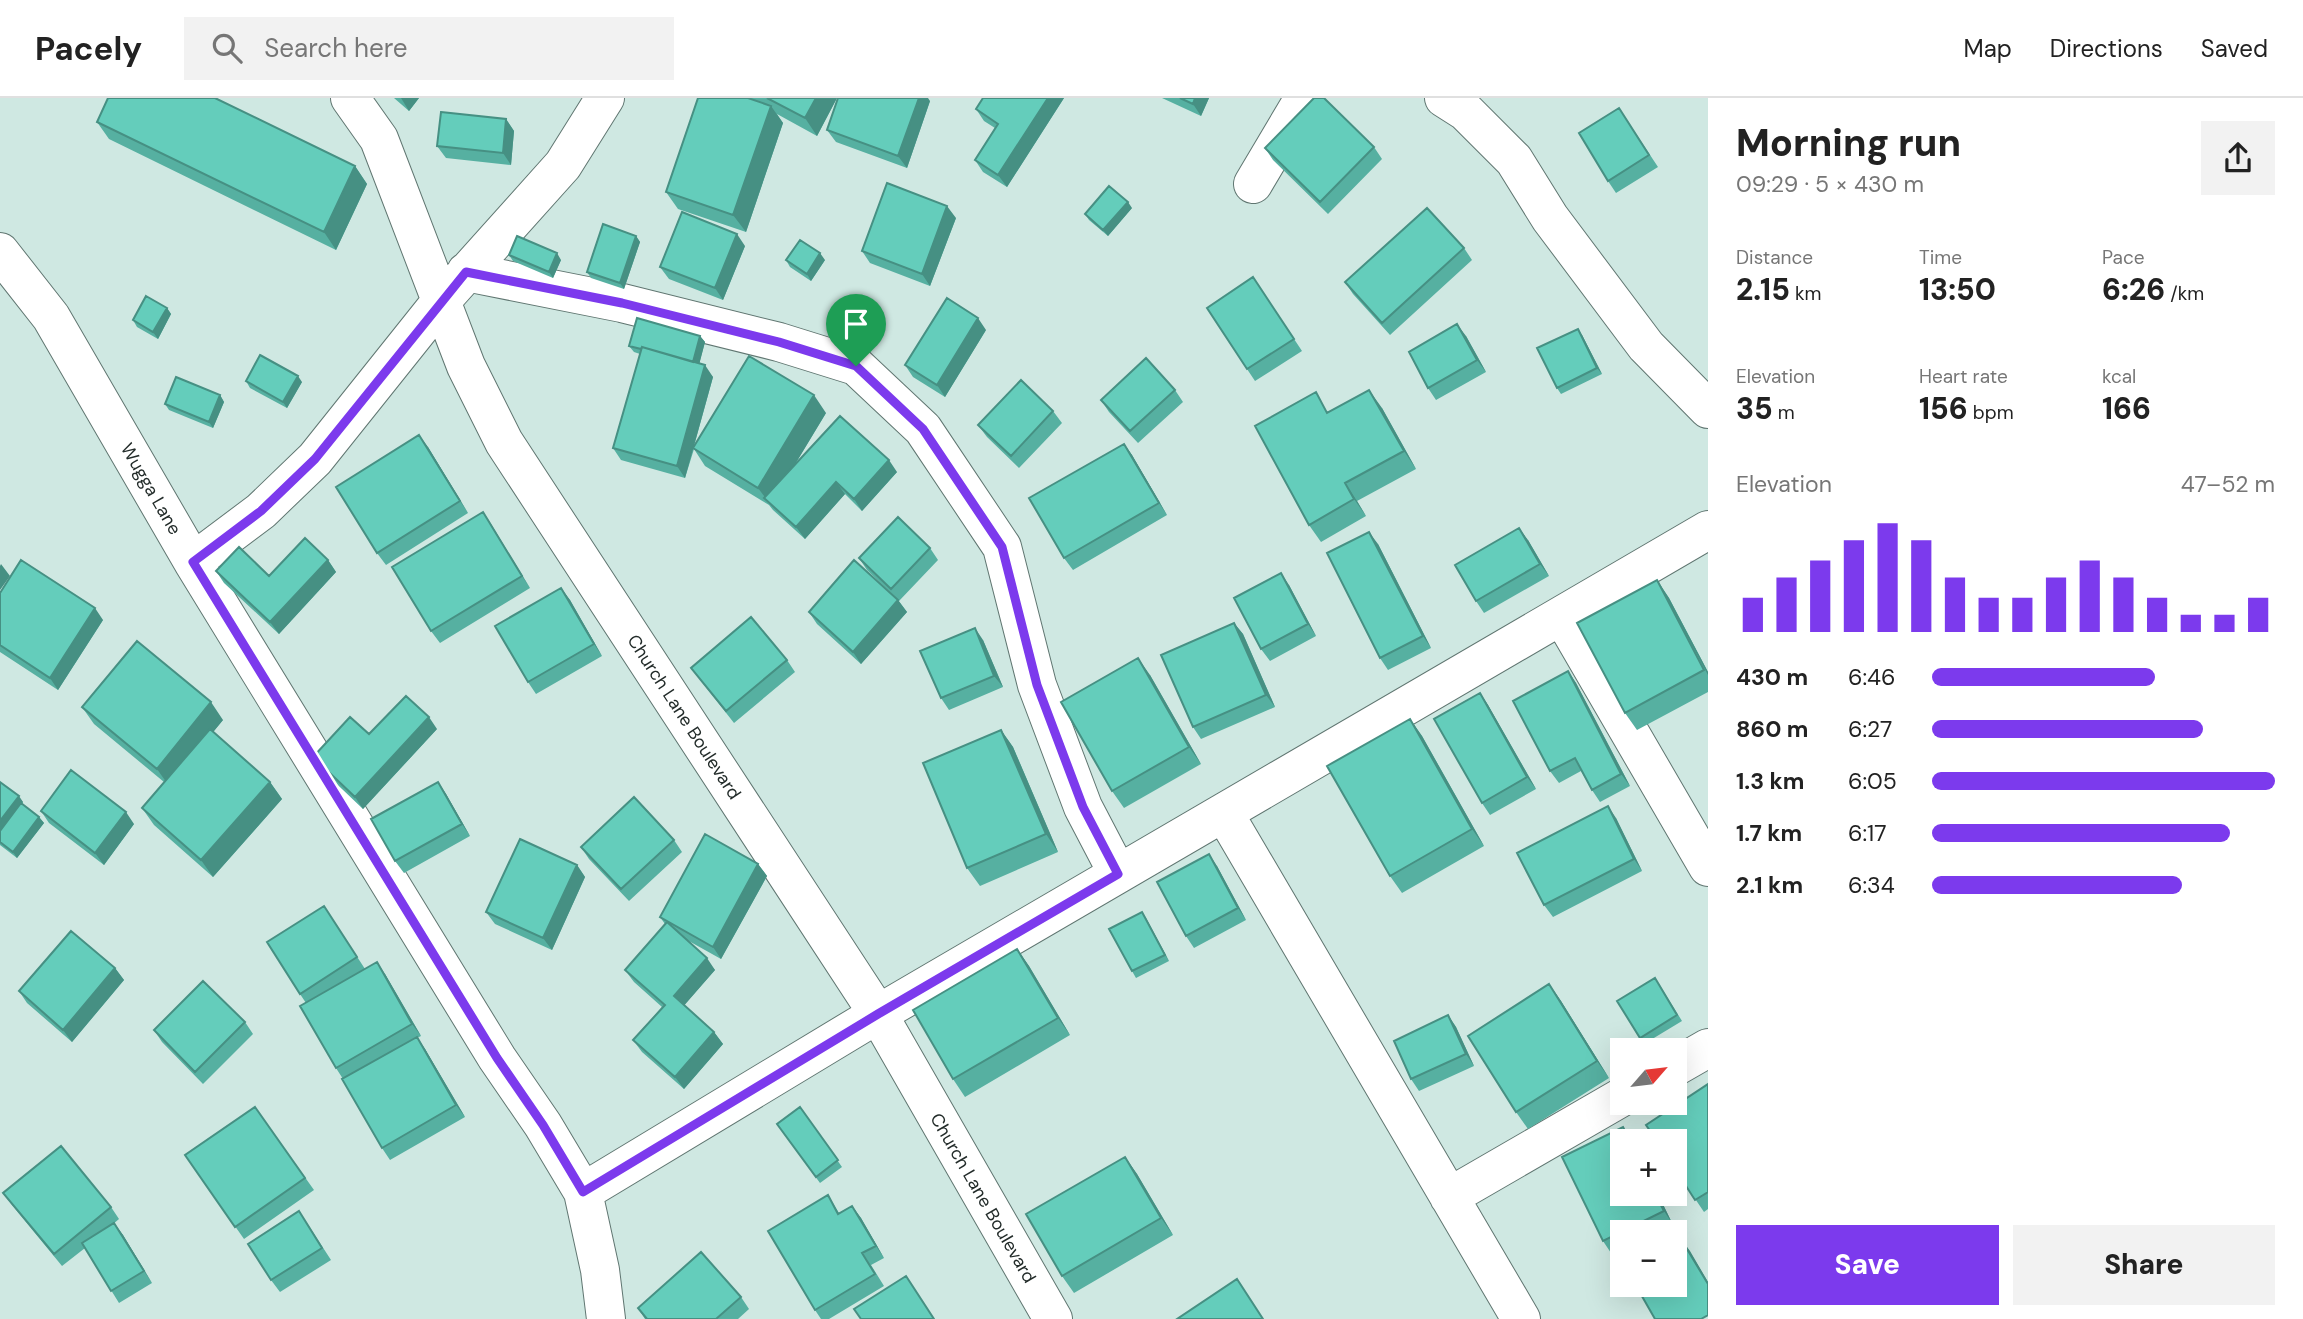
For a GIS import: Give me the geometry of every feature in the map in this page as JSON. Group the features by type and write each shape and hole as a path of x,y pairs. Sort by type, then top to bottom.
{"street":[{"name":"Church Lane Boulevard","path":"351,98 379,139 454,286 466,366 504,442 878,1014 1053,1319"},
{"path":"193,562 261,511 315,459 454,286 564,165 605,98"},
{"path":"1253,184 1304,98"},
{"path":"1444,98 1466,112 1514,160 1550,218 1646,346 1708,410"},
{"name":"Wugga Lane","path":"0,252 51,317 193,562 490,1046 543,1125 583,1192 600,1269 606,1319"},
{"path":"454,286 622,303 779,342 856,366 923,429 1002,547 1037,685 1083,807 1118,874"},
{"path":"583,1192 878,1014 1708,530"},
{"path":"1562,616 1708,867"},
{"path":"1224,813 1521,1319"},
{"path":"1687,1060 1708,1048"},
{"path":"1449,1197 1610,1104"}],"building":[{"path":"108,98 215,98 355,166 324,232 97,122"},
{"path":"698,98 748,98 771,106 733,215 666,192"},
{"path":"767,98 816,98 805,118"},
{"path":"838,98 919,98 898,156 827,130"},
{"path":"983,98 1048,98 998,175 975,160 998,124 976,109"},
{"path":"1180,98 1195,98 1193,104"},
{"path":"1314,98 1324,98 1374,147 1320,202 1265,148"},
{"path":"1619,108 1649,155 1608,181 1579,133"},
{"path":"441,112 506,119 503,153 437,146"},
{"path":"887,183 947,206 922,274 862,251"},
{"path":"1109,186 1128,202 1103,230 1085,214"},
{"path":"1427,208 1464,248 1382,323 1345,282"},
{"path":"682,212 737,234 715,288 660,267"},
{"path":"603,224 636,236 620,283 587,272"},
{"path":"517,236 557,253 549,272 509,255"},
{"path":"800,240 820,253 807,274 786,260"},
{"path":"1253,277 1294,339 1247,369 1207,308"},
{"path":"146,296 167,308 153,332 133,320"},
{"path":"947,298 978,318 937,385 905,365"},
{"path":"637,318 700,336 693,362 642,347 629,346"},
{"path":"1457,324 1477,360 1428,388 1409,352"},
{"path":"1578,329 1597,368 1557,388 1537,348"},
{"path":"642,347 705,365 677,466 613,448"},
{"path":"260,355 298,376 283,402 246,381"},
{"path":"749,356 814,395 758,488 693,448"},
{"path":"1146,358 1175,390 1130,431 1101,400"},
{"path":"176,377 220,395 209,422 165,404"},
{"path":"1021,380 1053,411 1011,456 978,425"},
{"path":"1369,390 1404,451 1345,483 1354,499 1309,525 1255,426 1316,392 1327,413"},
{"path":"840,416 889,460 854,499 836,482 796,527 764,498"},
{"path":"419,435 460,501 377,553 336,487"},
{"path":"1124,444 1159,503 1064,558 1029,498"},
{"path":"483,512 522,576 431,631 392,567"},
{"path":"898,517 930,548 891,589 859,558"},
{"path":"1519,528 1540,564 1476,601 1455,565"},
{"path":"1369,532 1423,636 1380,658 1327,553"},
{"path":"305,538 328,560 270,622 216,571 239,547 269,576"},
{"path":"21,560 95,608 50,678 0,645 0,593"},
{"path":"854,560 898,600 853,652 809,612"},
{"path":"1281,573 1308,624 1261,649 1234,598"},
{"path":"1657,580 1704,670 1625,713 1577,623"},
{"path":"561,588 594,644 528,682 495,626"},
{"path":"751,617 787,660 726,711 691,668"},
{"path":"1234,623 1266,695 1193,727 1161,655"},
{"path":"975,628 994,676 941,698 920,651"},
{"path":"137,641 211,702 157,769 82,707"},
{"path":"1138,658 1189,747 1112,791 1061,702"},
{"path":"1568,671 1621,774 1592,790 1575,758 1550,771 1513,701"},
{"path":"1480,693 1527,777 1482,803 1434,719"},
{"path":"406,696 429,717 355,797 313,757 350,717 369,734"},
{"path":"1410,719 1472,829 1390,876 1327,766"},
{"path":"210,729 270,782 201,860 142,808"},
{"path":"1001,730 1046,834 967,868 923,763"},
{"path":"71,770 126,812 95,853 41,811"},
{"path":"0,782 19,796 0,821"},
{"path":"438,782 462,824 395,861 371,819"},
{"path":"634,797 674,840 621,889 581,847"},
{"path":"21,803 39,817 13,852 0,842 0,831"},
{"path":"1608,806 1634,859 1544,905 1517,853"},
{"path":"705,834 758,864 713,947 660,917"},
{"path":"520,839 577,865 543,938 486,912"},
{"path":"1209,854 1238,908 1186,936 1157,882"},
{"path":"324,906 357,957 300,994 267,942"},
{"path":"1142,912 1165,955 1132,971 1109,929"},
{"path":"667,922 707,958 674,996 714,1032 675,1077 633,1040 665,1005 625,970"},
{"path":"71,931 115,968 63,1030 19,991"},
{"path":"1017,949 1058,1018 953,1079 913,1010"},
{"path":"377,962 412,1024 336,1068 300,1006"},
{"path":"1655,978 1677,1015 1640,1038 1617,1001"},
{"path":"203,981 245,1022 195,1072 154,1030"},
{"path":"1549,984 1597,1061 1516,1112 1468,1036"},
{"path":"1448,1015 1466,1054 1411,1079 1394,1041"},
{"path":"417,1037 456,1105 382,1148 342,1079"},
{"path":"1708,1084 1708,1192 1695,1200 1687,1188 1687,1129 1649,1129 1646,1125 1661,1115 1687,1115 1687,1098"},
{"path":"255,1107 305,1178 235,1227 185,1155"},
{"path":"800,1107 838,1160 816,1177 777,1124"},
{"path":"1610,1133 1610,1206 1661,1206 1664,1211 1646,1220 1610,1220 1610,1238 1603,1241 1562,1157"},
{"path":"61,1146 111,1207 54,1254 3,1193"},
{"path":"1125,1157 1161,1218 1062,1276 1026,1214"},
{"path":"828,1195 838,1214 852,1206 876,1246 862,1253 875,1274 815,1310 768,1231"},
{"path":"299,1211 322,1248 271,1280 248,1244"},
{"path":"114,1223 144,1271 111,1291 82,1243"},
{"path":"1687,1249 1708,1284 1708,1315 1701,1319 1655,1319 1642,1297 1687,1297"},
{"path":"701,1252 741,1297 716,1319 647,1319 638,1308"},
{"path":"906,1276 934,1319 861,1319 854,1309"},
{"path":"1237,1279 1263,1319 1177,1319"}],"route":[{"path":"466,272 622,303 779,342 856,366 923,429 1002,547 1037,685 1083,807 1118,874 878,1014 583,1192 543,1125 497,1058 193,562 261,511 315,459 466,272"}]}
